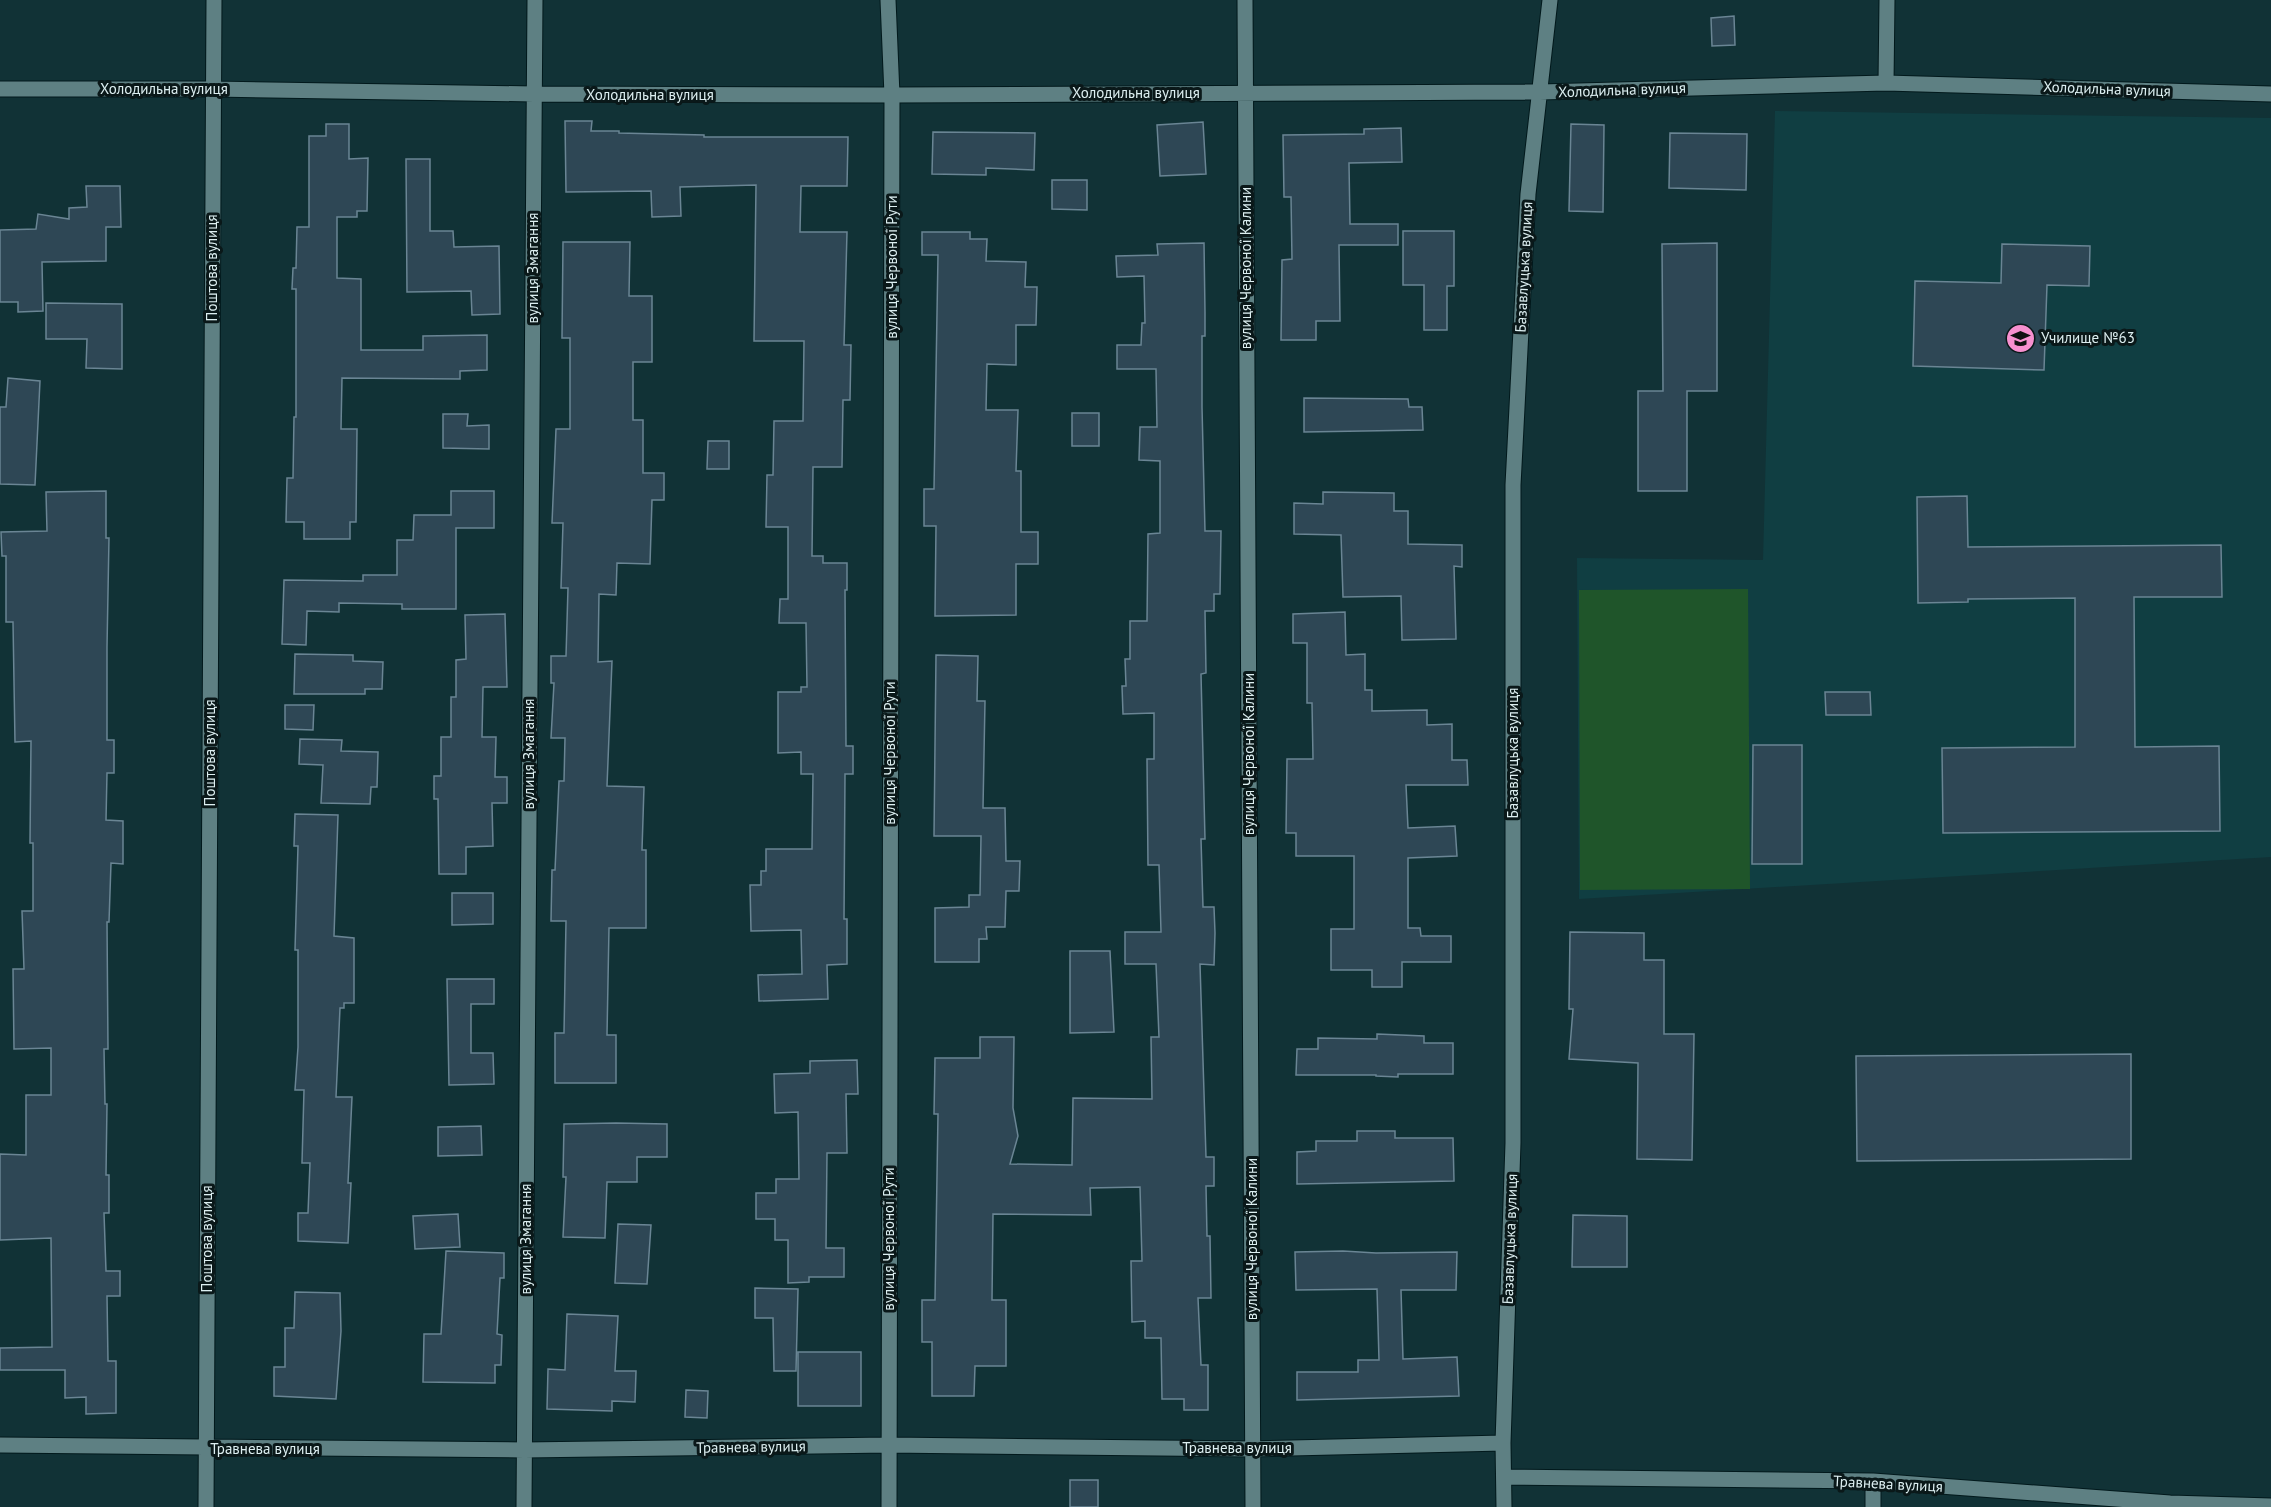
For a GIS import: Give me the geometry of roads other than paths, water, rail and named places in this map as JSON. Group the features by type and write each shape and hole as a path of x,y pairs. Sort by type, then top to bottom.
{"street":[{"name":"Поштова вулиця","path":"206,1507 214,0"},
{"name":"вулиця Змагання","path":"524,1507 535,0"},
{"name":"вулиця Червоної Рути","path":"888,0 892,95 889,1507"},
{"name":"вулиця Червоної Калини","path":"1245,0 1253,1507"},
{"name":"Базавлуцька вулиця","path":"1504,1507 1503,1443 1513,1143 1513,485 1528,194 1550,0"},
{"path":"1886,83 1887,0"},
{"name":"Холодильна вулиця","path":"0,89 892,95 1540,92 1886,83 2271,94"},
{"name":"Травнева вулиця","path":"0,1445 206,1449 524,1450 888,1444 1253,1449 1503,1443"},
{"name":"Травнева вулиця","path":"1504,1477 1873,1481 2170,1505 2271,1506"},
{"path":"1873,1481 1873,1507"}],"place":[{"name":"Училище №63","path":"2020,338"}]}
